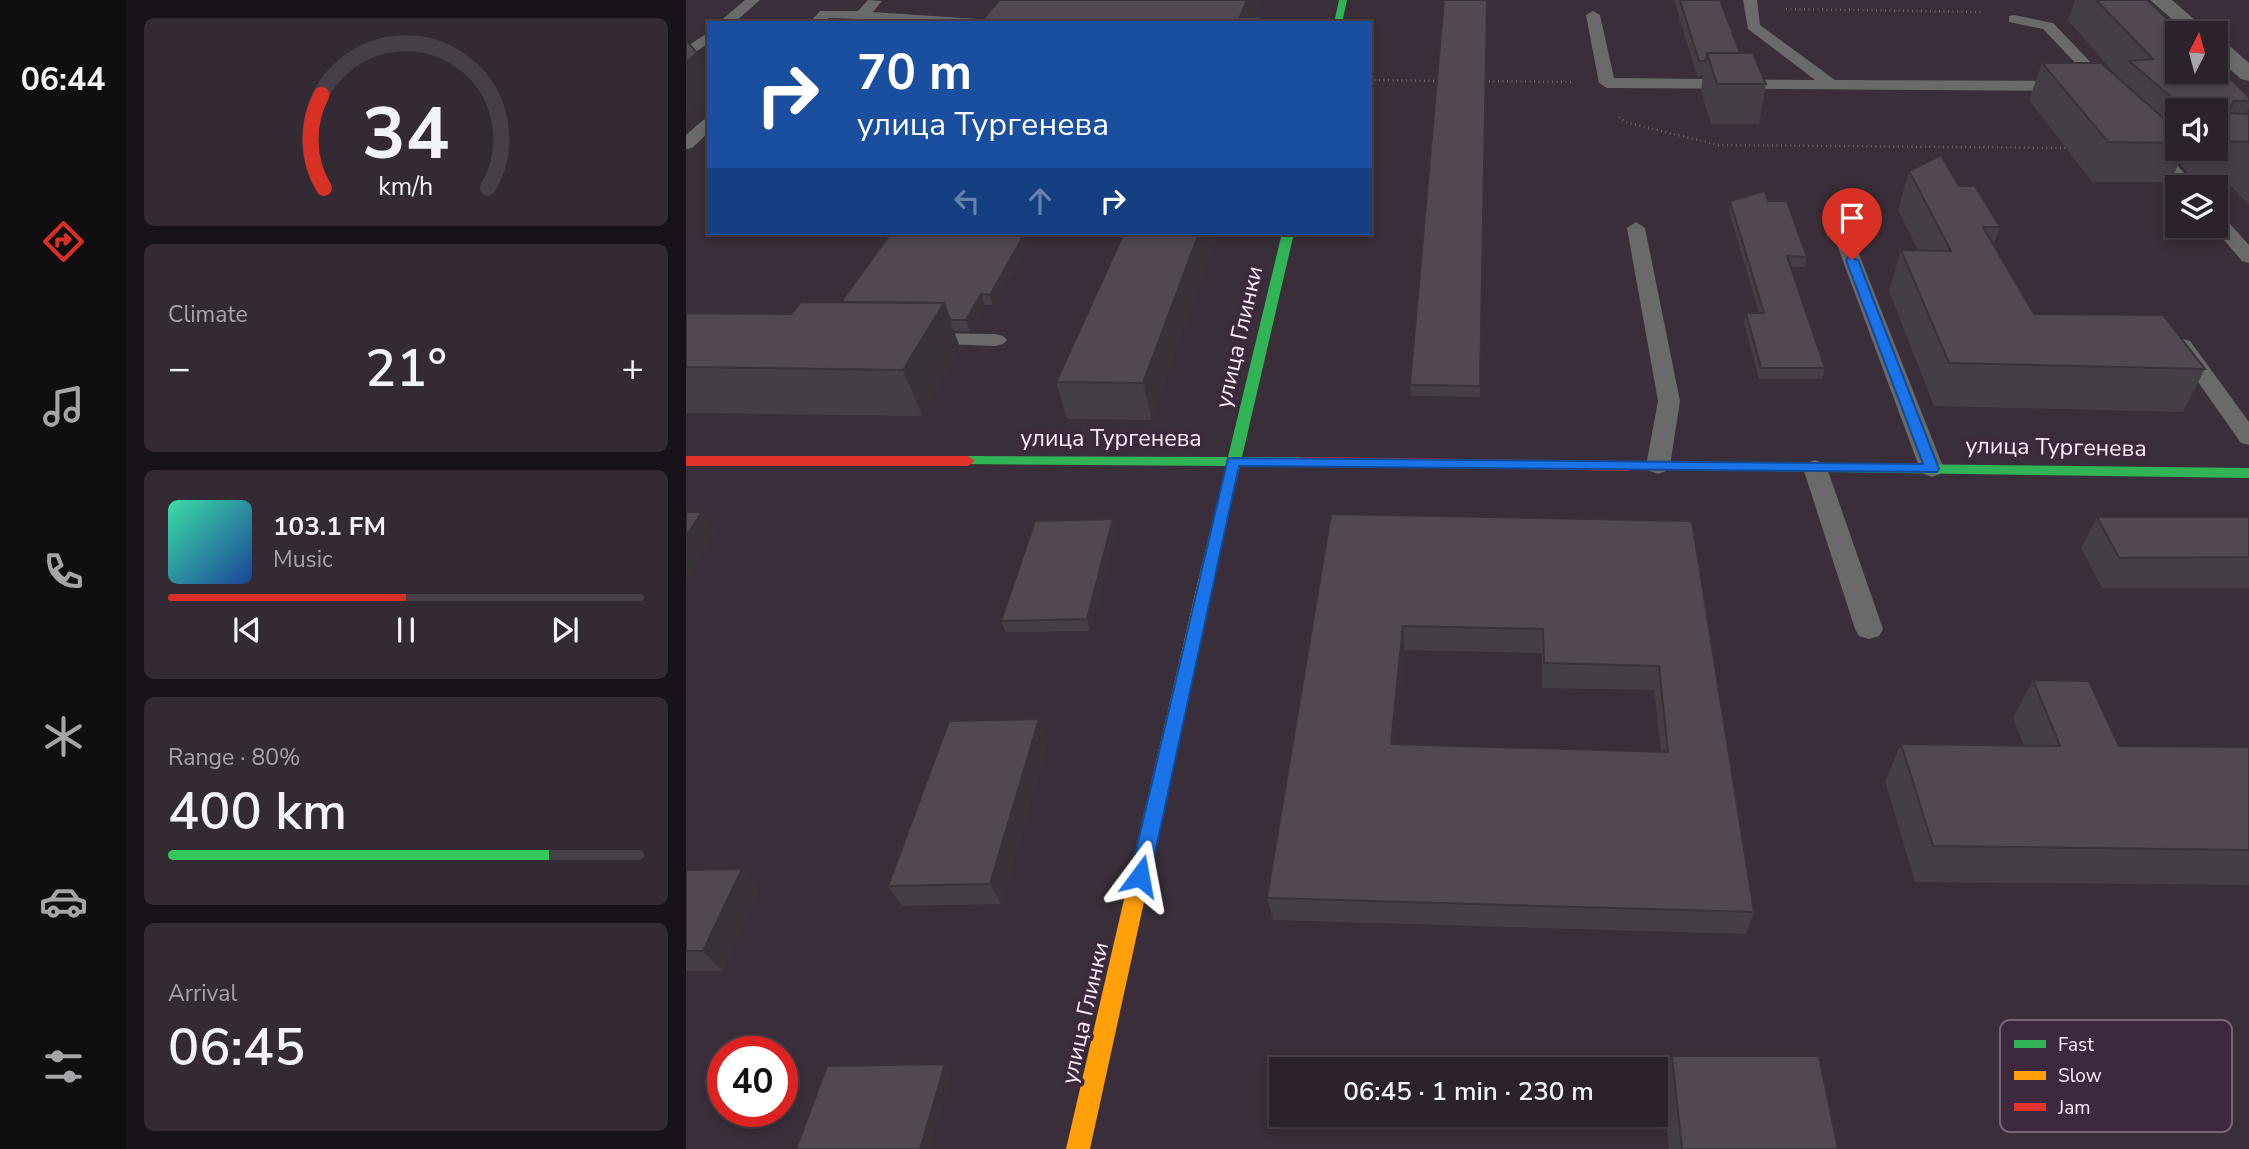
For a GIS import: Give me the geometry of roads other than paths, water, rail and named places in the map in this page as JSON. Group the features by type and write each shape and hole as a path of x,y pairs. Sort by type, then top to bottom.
{"street":[{"path":"1338,21 1343,0"},
{"path":"2160,0 2185,21"},
{"path":"2228,56 2249,74"},
{"name":"улица Глинки","path":"1078,1149 1233,461 1288,235"},
{"name":"улица Тургенева","path":"686,461 1233,461 2249,472"}],"lane":[{"path":"727,21 753,0"},
{"path":"862,15 876,0"},
{"path":"1752,4 1753,26 1831,85"},
{"path":"818,21 825,14 948,21"},
{"path":"1593,15 1607,83 2085,86 2105,104"},
{"path":"2014,19 2048,26 2094,75 2085,86"},
{"path":"686,54 707,38"},
{"path":"686,144 707,125"},
{"path":"2165,146 2148,144 2176,175"},
{"path":"1636,228 1669,401 1658,466"},
{"path":"2228,233 2249,257"},
{"path":"1842,234 1932,469"},
{"path":"2170,327 2249,438"},
{"path":"902,339 996,340"},
{"path":"1815,468 1869,629"}]}
